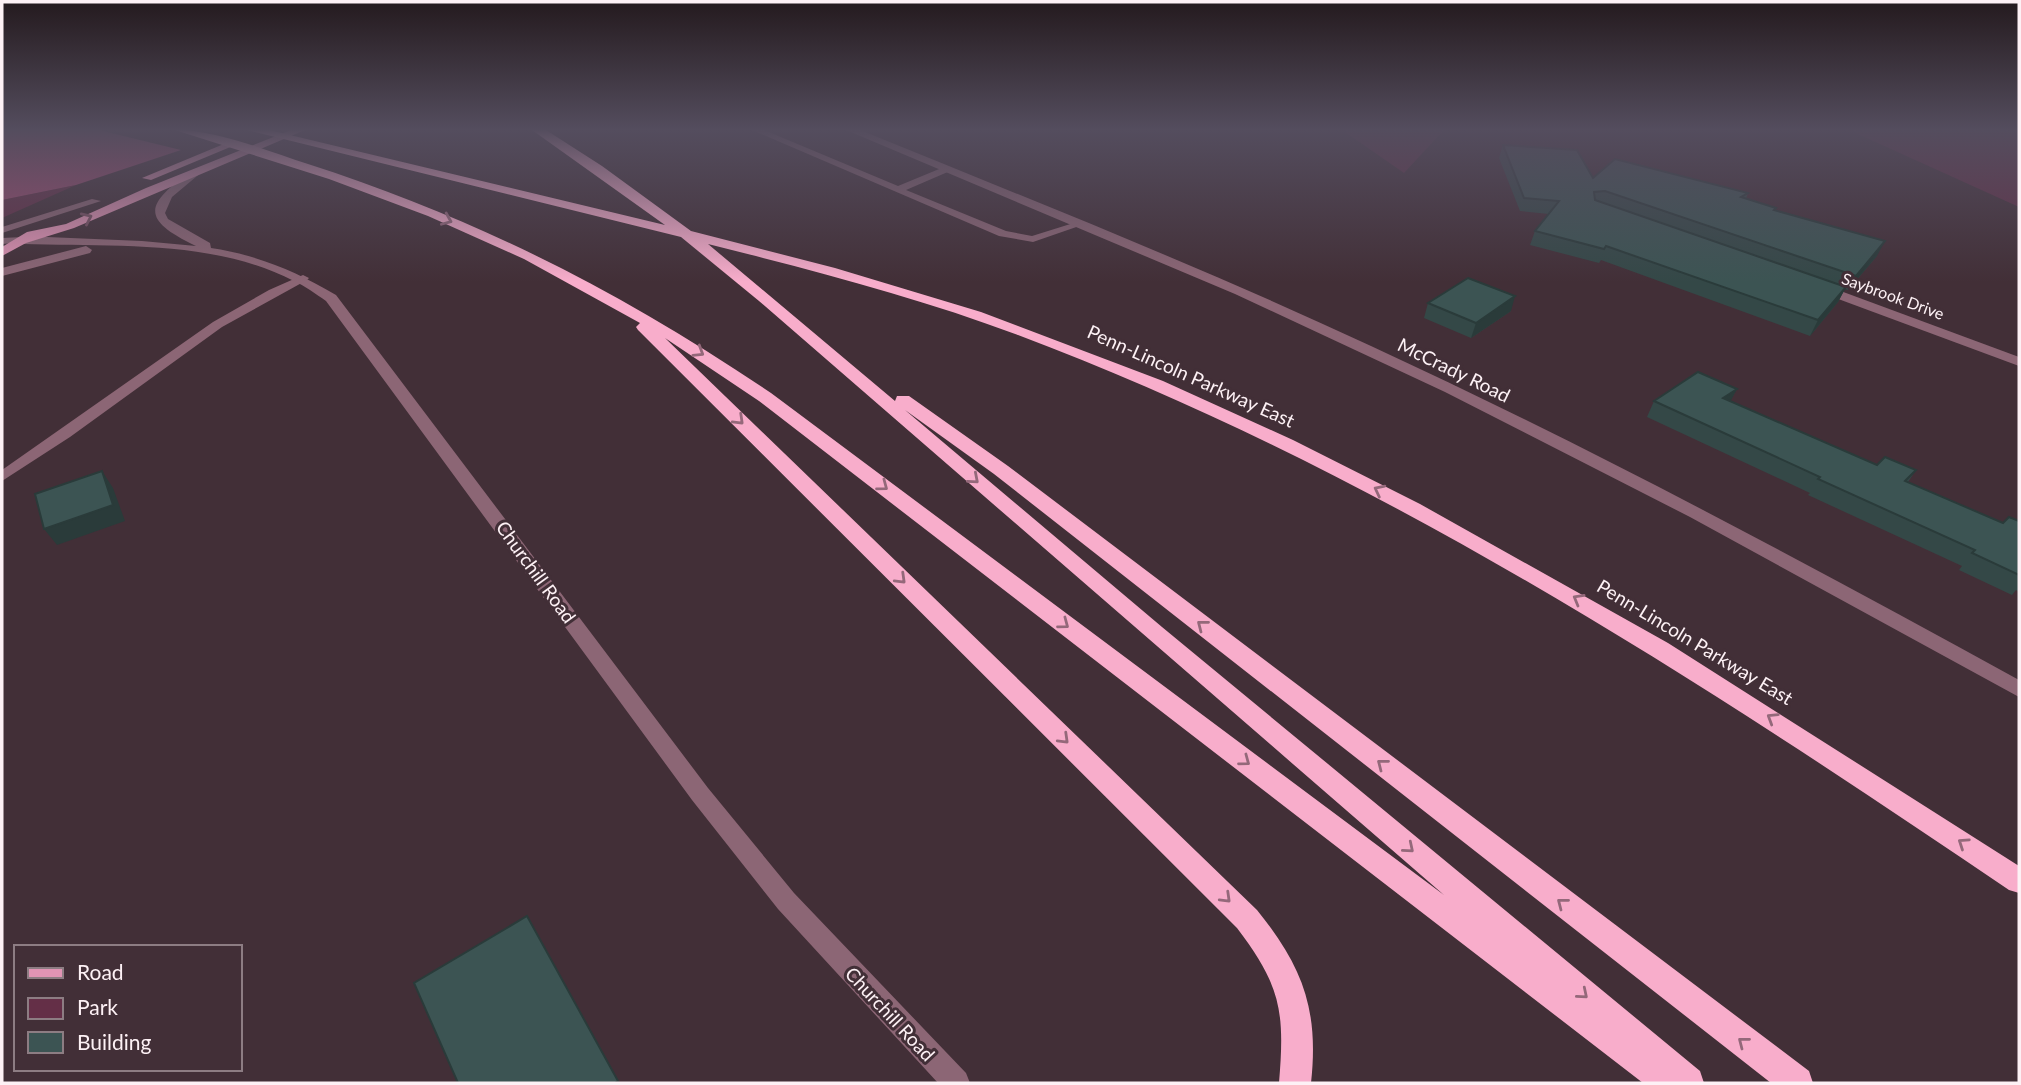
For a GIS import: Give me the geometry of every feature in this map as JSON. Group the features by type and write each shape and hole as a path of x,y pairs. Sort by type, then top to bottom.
{"highway":[{"path":"343,181 486,236 575,279 700,352 765,397 1668,1083"},
{"name":"Penn-Lincoln Parkway East","path":"464,181 885,285 1021,331 1195,402 1335,468 1498,554 1684,663 2019,881"},
{"path":"612,181 654,209 813,336 975,480 1688,1083"},
{"path":"620,304 1247,919 1271,947 1282,967 1297,1011 1300,1046 1295,1083"},
{"path":"813,336 1001,470 1797,1083"}],"main road":[{"path":"2,252 50,222 145,181"},
{"path":"23,240 70,226 176,181"}],"street":[{"path":"186,181 163,198 160,218 177,233 222,254"},
{"name":"McCrady Road","path":"975,181 1283,310 1513,420 1770,552 2019,689"},
{"name":"Churchill Road","path":"23,240 222,254 275,265 303,278 331,298 345,313 700,794 786,901 956,1083"},
{"path":"2,272 63,255 117,245"},
{"name":"Saybrook Drive","path":"1803,281 2019,362"}],"lane":[{"path":"876,181 1013,236 1033,239 1080,224"},
{"path":"898,190 920,181"},
{"path":"2,230 96,201"},
{"path":"2,241 23,240"},
{"path":"2,477 85,420 115,395 206,330 262,297 303,278"}],"green space":[{"path":"1961,181 2019,181 2019,207"},
{"path":"76,185 2,218 2,200"}],"shaded area":[{"path":"2,181 89,181 76,185 2,200"}],"building":[{"path":"1517,181 1700,181 1748,193 1741,197 1776,208 1774,210 1885,241 1856,276 1605,191 1594,192 1595,200 1846,287 1818,320 1606,246 1604,249 1535,231 1559,201 1524,198"},
{"path":"1468,278 1515,296 1476,323 1428,303"},
{"path":"1698,372 1737,389 1723,398 1877,465 1885,457 1916,470 1905,481 2003,523 2009,517 2019,521 2019,575 1972,553 1975,550 1654,401"},
{"path":"102,471 113,505 44,529 35,494"},
{"path":"527,916 618,1081 615,1083 458,1083 414,983"}]}
